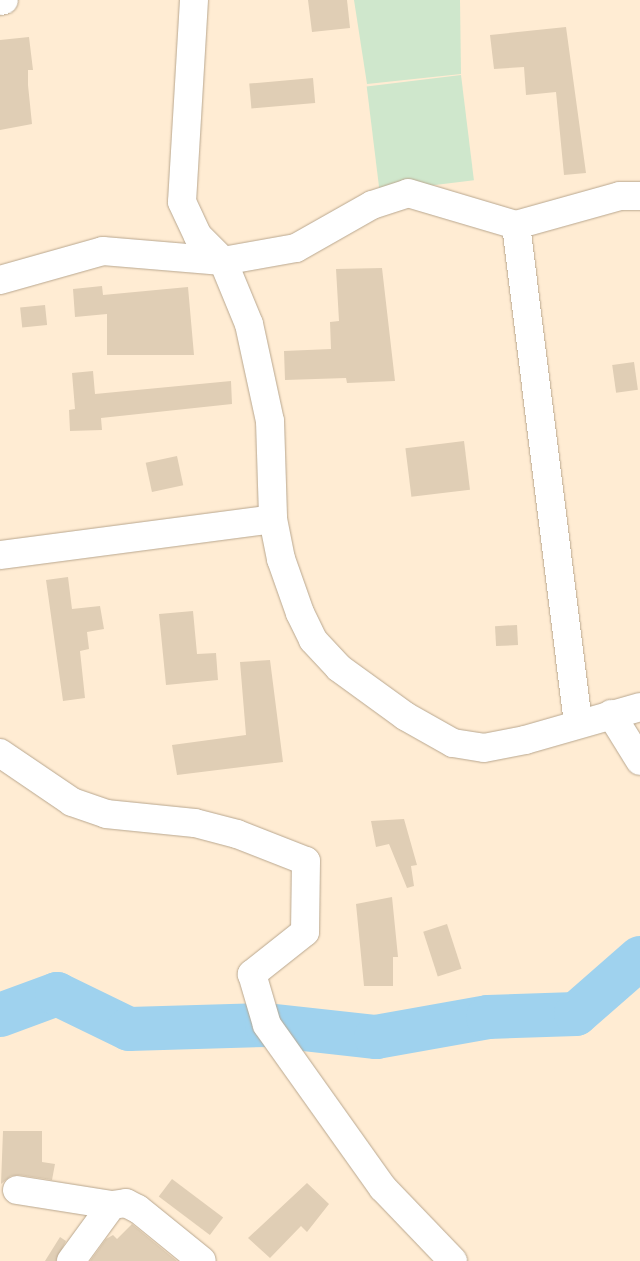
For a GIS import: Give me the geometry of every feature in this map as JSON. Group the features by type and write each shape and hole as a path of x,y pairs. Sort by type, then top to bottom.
{"street":[{"path":"194,0 182,202 198,236 223,261 249,324 270,421 273,519 281,558 300,613 313,640 339,668 405,716 452,743 484,748 524,740 640,706"},
{"path":"0,280 103,251 223,261 296,248 372,205 408,193 516,225 620,196 640,196"},
{"path":"516,225 578,723"},
{"path":"0,555 273,519"},
{"path":"610,714 640,761"},
{"path":"0,754 72,802 106,814 195,823 237,834 306,861 305,932 252,974 267,1025 383,1188 453,1261"},
{"path":"17,1190 112,1205 126,1204 138,1209 202,1261"},
{"path":"71,1261 112,1205"}],"green space":[{"path":"354,0 460,0 461,74 367,84"},
{"path":"461,75 474,180 380,192 367,87"}],"building":[{"path":"308,0 347,0 350,28 312,32"},
{"path":"566,27 586,173 564,175 556,92 526,95 524,67 494,69 490,35"},
{"path":"29,37 33,70 28,70 32,124 0,130 0,40"},
{"path":"313,78 315,103 251,108 249,84"},
{"path":"382,268 395,381 347,383 346,378 285,380 284,351 331,349 330,322 339,321 336,269"},
{"path":"102,286 103,295 188,287 194,355 107,355 107,314 75,317 73,289"},
{"path":"45,305 47,325 22,328 20,308"},
{"path":"634,362 638,390 616,393 612,365"},
{"path":"93,371 95,394 231,381 232,404 101,418 102,430 70,431 69,410 75,409 72,373"},
{"path":"464,441 470,490 411,497 405,448"},
{"path":"177,456 183,485 152,492 146,463"},
{"path":"68,577 72,609 100,606 104,629 87,632 89,649 80,651 85,698 63,701 46,580"},
{"path":"193,611 197,654 216,653 218,680 166,685 159,614"},
{"path":"517,625 518,645 496,646 495,626"},
{"path":"270,660 283,762 177,775 172,745 246,735 240,662"},
{"path":"404,819 417,865 411,866 414,886 407,888 389,844 376,847 371,821"},
{"path":"392,897 398,957 393,957 393,986 364,986 356,904"},
{"path":"447,924 462,969 438,976 423,932"},
{"path":"3,1131 42,1131 42,1162 55,1164 52,1180 19,1175 11,1176 1,1184"},
{"path":"172,1179 223,1218 210,1235 159,1197"},
{"path":"307,1183 329,1204 307,1232 301,1226 270,1258 248,1238"},
{"path":"132,1224 177,1261 90,1261 106,1239 113,1235 117,1239"},
{"path":"60,1237 66,1241 56,1261 45,1261"}],"waterway":[{"path":"0,1015 57,994 129,1029 267,1025 376,1037 488,1017 576,1014 640,958"}]}
